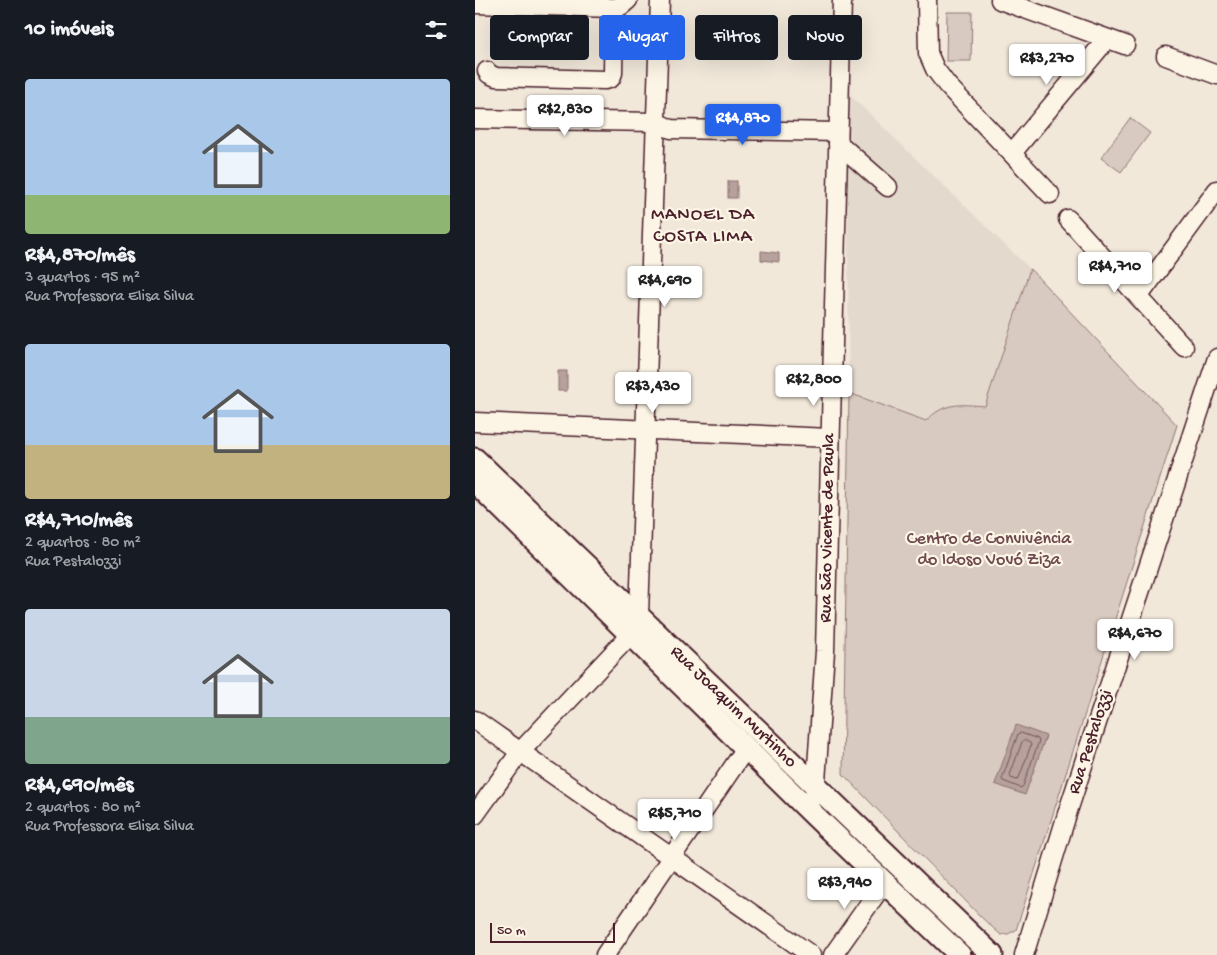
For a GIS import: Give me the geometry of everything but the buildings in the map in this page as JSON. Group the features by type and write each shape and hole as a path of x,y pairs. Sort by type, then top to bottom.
{"main road":[{"name":"Rua Joaquim Murtinho","path":"475,459 992,955"},
{"name":"Rua Joaquim Murtinho","path":"475,482 813,815 960,955"}],"street":[{"path":"639,616 660,0"},
{"name":"Rua São Vicente de Paula","path":"813,815 825,651 842,0"},
{"path":"927,0 928,53 935,69 947,85 1050,194"},
{"path":"1000,0 1125,45"},
{"path":"475,4 621,4 611,78 605,80 496,77 487,71"},
{"path":"1012,154 1107,39"},
{"path":"1166,56 1217,75"},
{"path":"475,119 655,122 671,129 838,138 888,187"},
{"path":"1139,296 1217,190"},
{"path":"1068,219 1184,347"},
{"name":"Rua Pestalozzi","path":"1023,955 1068,811 1217,358"},
{"path":"475,422 830,438"},
{"path":"475,815 520,752 630,635"},
{"path":"475,720 811,955"},
{"path":"605,955 747,748"},
{"path":"833,955 884,883"}],"shaded area":[{"path":"847,92 1030,269 985,406 967,404 933,413 926,421 849,393"}],"green space":[{"path":"947,12 972,12 971,61 946,61"},
{"path":"1130,118 1150,133 1121,172 1101,158"},
{"name":"Centro de Convivência do Idoso Vovó Ziza","path":"1030,269 1177,425 1016,930 1001,935 982,918 843,774 849,393 926,421 939,410 946,407 960,405 985,406"}],"water":[{"path":"728,181 737,181 737,198 728,198"},
{"path":"761,251 779,253 779,262 761,260"},
{"path":"558,371 567,371 567,391 558,391"},
{"path":"1016,725 1046,736 1025,795 995,784"}],"district":[{"name":"MANOEL DA COSTA LIMA","path":"703,226"}]}
